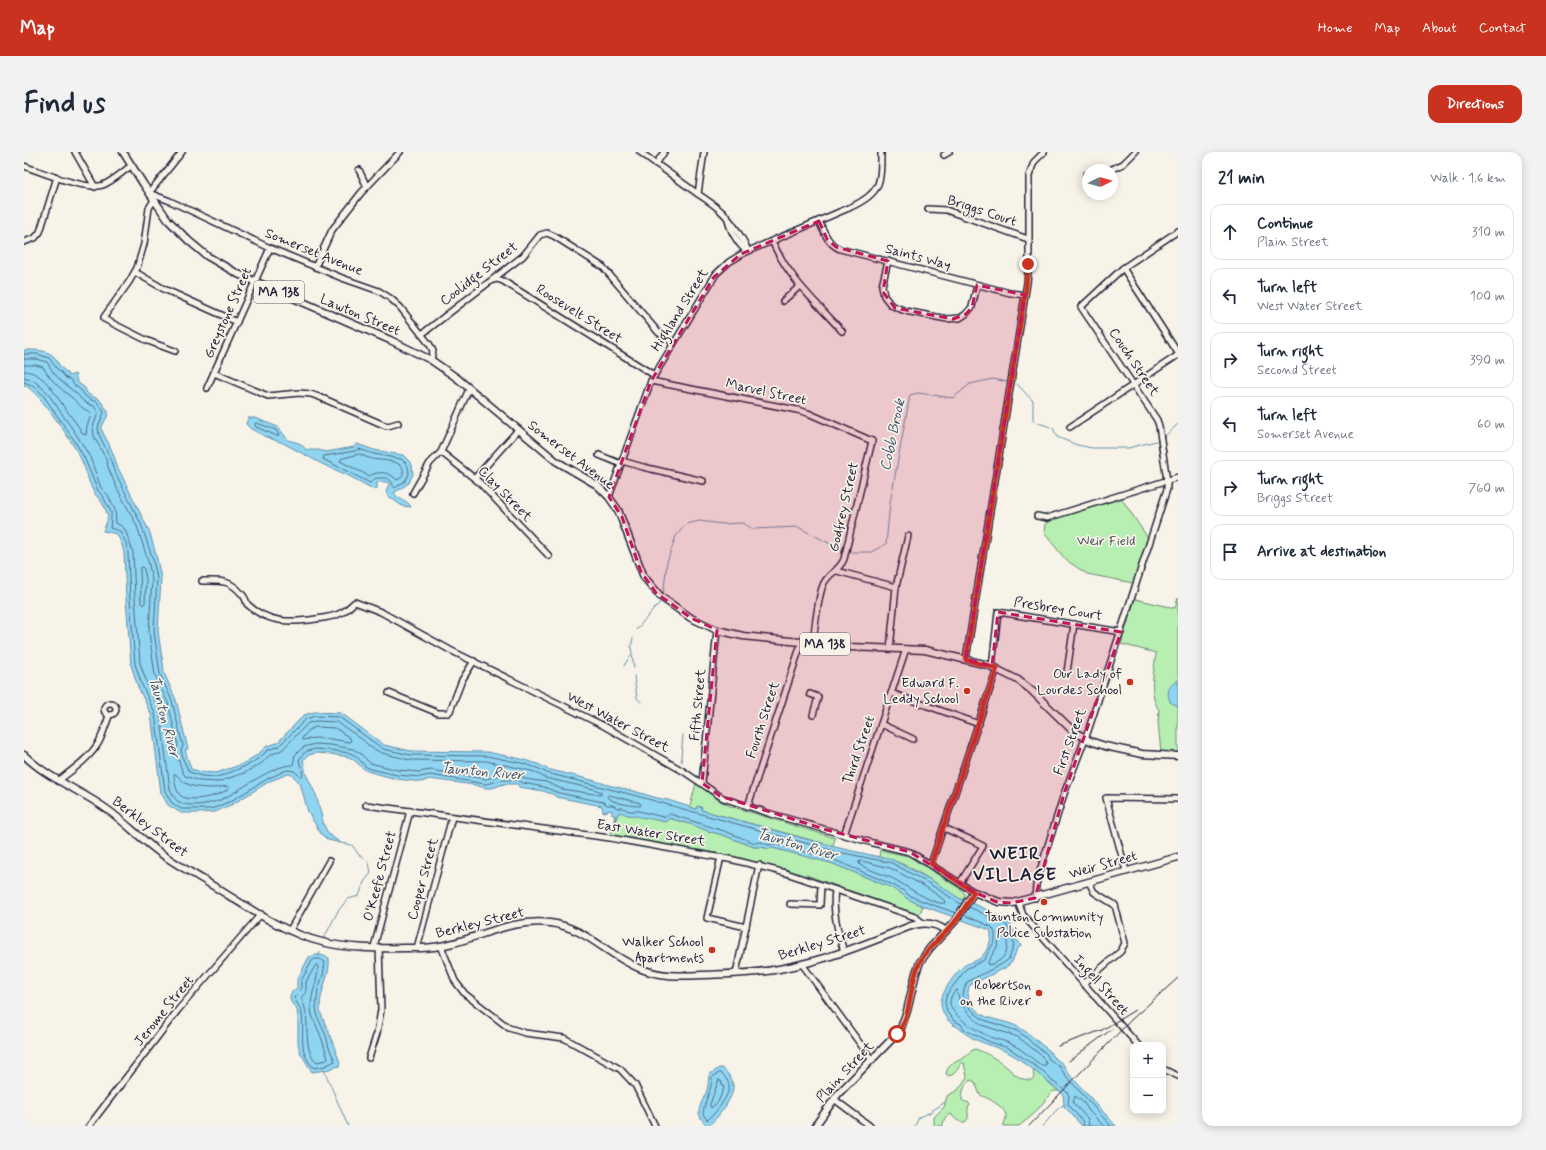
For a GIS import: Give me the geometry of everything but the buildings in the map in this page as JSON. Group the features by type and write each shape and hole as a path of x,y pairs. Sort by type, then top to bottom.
{"main road":[{"name":"MA 138","path":"123,152 149,193"},
{"name":"Lawton Street","path":"149,193 168,220 189,241 220,265 255,282 390,340 431,360"},
{"name":"Somerset Avenue","path":"431,360 470,389 556,461 593,483 609,497 622,517 641,572 651,586 663,598 691,618 717,630 743,636 841,646 932,651 995,667 1014,677 1026,686 1072,730 1085,739 1102,745 1138,753 1160,756 1178,756"},
{"name":"Berkley Street","path":"24,755 37,767 58,781 85,795 108,810 165,857 290,930 312,939 330,944 417,948 441,946 515,924 547,922 578,931 634,966 651,973 674,976 772,970 802,964 844,952 913,925 926,924"},
{"name":"Weir Street","path":"1035,898 1178,857"},
{"name":"West Water Street","path":"974,892 999,902 1009,904 1035,898"},
{"name":"Plain Street","path":"815,1126 834,1098 901,1028 905,1021 918,966 926,952 957,919 974,892"},
{"name":"East Water Street","path":"926,924 941,928 944,933"}],"street":[{"path":"75,152 95,187"},
{"path":"149,193 182,152"},
{"path":"315,267 332,230 361,193 400,152"},
{"path":"640,152 719,209 728,219 729,224 743,248 747,251"},
{"path":"656,164 664,152"},
{"path":"698,194 704,152"},
{"name":"Highland Street","path":"609,497 651,381 718,272 729,262 747,251 858,204 871,196 877,188 880,179 881,152"},
{"path":"966,660 1028,274 1029,176 1034,162 1044,152"},
{"path":"1118,166 1123,164 1134,152"},
{"path":"24,166 79,184 95,187 107,183 131,166"},
{"path":"359,170 367,187"},
{"path":"24,242 31,240 40,232 57,177"},
{"name":"Somerset Avenue","path":"149,193 170,201 270,248 385,295 402,310 432,348 433,353 431,360"},
{"path":"154,200 149,208 144,244 135,272 104,319 152,342 175,351"},
{"name":"Briggs Court","path":"928,209 946,210 1028,239"},
{"name":"Saints Way","path":"819,221 827,239 836,247 977,285 1025,295"},
{"path":"1070,427 1178,354 1123,268 1178,231"},
{"name":"Coolidge Street","path":"422,334 523,256 540,235 544,233 551,234 604,267 658,332 673,343"},
{"path":"772,241 787,270 842,331"},
{"name":"Greystone Street","path":"207,388 270,248"},
{"path":"888,261 882,286 884,296 891,305 905,311 947,319 960,318 972,307 977,285"},
{"name":"Couch Street","path":"1123,268 1081,307 1153,411 1159,426 1167,481"},
{"path":"135,272 164,289 237,322"},
{"name":"Roosevelt Street","path":"491,281 497,279 503,281 654,375"},
{"path":"783,301 800,286"},
{"path":"214,373 268,396 299,393 310,394 388,426 398,423"},
{"name":"Marvel Street","path":"651,381 797,410 808,413 872,440"},
{"path":"413,493 430,463 441,452 470,389"},
{"path":"475,478 518,430"},
{"name":"Godfrey Street","path":"813,642 823,585 828,576 837,571 844,559 872,440"},
{"name":"Clay Street","path":"441,452 475,478 549,556"},
{"path":"599,455 622,462 704,481"},
{"path":"1037,516 1047,518 1178,477"},
{"name":"First Street","path":"1035,898 1040,873 1062,797 1085,739 1121,632 1167,489 1167,481"},
{"path":"890,649 896,587 908,536"},
{"path":"837,571 896,587"},
{"name":"West Water Street","path":"202,580 234,584 246,599 246,604 263,616 281,621 299,621 331,616 342,612 355,602 381,612 474,661 604,726 702,783 720,796 844,835 908,851 974,892"},
{"name":"Presbrey Court","path":"995,667 998,612 1121,632"},
{"path":"1067,672 1074,624"},
{"name":"Fifth Street","path":"702,783 717,630"},
{"name":"Fourth Street","path":"748,806 802,641"},
{"name":"Third Street","path":"844,835 906,649"},
{"path":"389,693 438,713 448,713 462,680 474,661"},
{"path":"931,864 979,724 995,667"},
{"path":"891,693 979,724"},
{"path":"810,694 818,698 813,715"},
{"path":"58,781 80,763 95,747 100,739 109,716"},
{"path":"881,724 913,739"},
{"path":"1126,871 1106,798 1178,799"},
{"name":"East Water Street","path":"366,806 610,838 759,865 908,914 918,918 926,924"},
{"name":"O'Keefe Street","path":"369,1058 377,1033 381,1010 377,947 410,811"},
{"name":"Cooper Street","path":"417,948 452,817"},
{"path":"944,828 983,846 960,883"},
{"path":"721,857 707,918 746,927"},
{"path":"290,930 329,861"},
{"path":"736,973 759,865"},
{"path":"1084,984 1121,951 1125,943 1115,906 1094,892 1089,882"},
{"path":"790,904 820,905 821,885"},
{"path":"835,890 834,898 836,921 844,952"},
{"name":"Ingell Street","path":"1018,902 1023,915 1135,1042"},
{"name":"Jerome Street","path":"89,1126 178,1010 261,914"},
{"path":"441,946 454,981 463,992 510,1028 525,1033 564,1038 620,1069 635,1085 655,1126"},
{"path":"802,964 872,1060"},
{"path":"1166,1070 1178,1076"},
{"path":"834,1098 870,1126"}],"highlighted area":[{"path":"819,221 827,239 836,247 888,261 883,292 895,308 953,319 966,314 972,307 977,285 1025,295 966,659 992,666 998,612 1121,632 1064,794 1035,898 1011,903 997,902 974,892 910,852 827,830 720,796 702,783 717,630 691,618 656,593 641,572 622,517 609,497 651,381 714,277 741,254"}],"green space":[{"name":"Weir Field","path":"1121,498 1148,538 1133,583 1087,574 1066,560 1044,533 1045,524 1053,519"},
{"path":"1178,598 1178,752 1161,752 1158,722 1159,710 1153,690 1153,675 1156,653 1121,644 1135,599 1175,608"},
{"path":"696,783 715,798 730,806 835,838 833,846 701,810 702,808 698,806 696,809 690,807"},
{"path":"619,812 667,822 669,818 723,835 754,847 768,849 773,848 831,863 890,887 906,898 923,906 919,915 848,890 845,891 837,886 806,875 804,876 732,856 611,835 615,815 615,820"},
{"path":"880,850 908,856 962,890 965,895 963,900 951,894 913,869 893,860 879,857"},
{"path":"975,1049 986,1053 1023,1079 1032,1080 1034,1077 1033,1070 1059,1091 1054,1091 1051,1093 1034,1114 1019,1126 1003,1126 1006,1117 1003,1110 1000,1106 980,1095 975,1082 971,1080 965,1086 962,1097 962,1100 968,1102 970,1105 968,1108 967,1120 965,1122 960,1122 950,1114 943,1122 943,1126 934,1126 934,1117 944,1107 947,1096 958,1090 967,1077 964,1063 961,1063 956,1071 949,1076 946,1074 948,1068"}],"water":[{"name":"Taunton River","path":"24,350 41,351 52,355 69,376 75,374 77,382 85,388 87,393 99,399 108,411 108,415 101,428 117,466 150,533 157,559 161,578 158,631 164,673 176,700 188,749 185,750 191,769 202,772 216,773 240,765 257,755 267,746 277,743 304,715 314,712 341,713 384,745 411,751 487,752 521,759 538,764 547,769 668,800 696,809 697,806 702,808 701,810 835,847 893,860 931,880 962,900 979,906 1009,921 1016,935 1017,941 1021,946 1017,949 1012,962 1005,968 970,985 968,990 969,1000 975,1009 983,1015 1020,1028 1050,1051 1052,1056 1063,1064 1069,1074 1116,1126 1082,1126 1064,1106 1063,1094 1034,1070 1009,1053 972,1038 953,1025 946,1017 941,1003 943,993 953,977 961,968 979,959 984,953 989,946 991,937 990,930 923,906 906,898 890,887 831,863 773,848 768,849 754,847 723,835 669,818 667,822 618,813 615,821 615,815 612,815 612,810 603,812 602,806 556,797 555,795 543,791 519,787 518,784 504,784 492,788 485,788 475,785 429,779 422,782 397,779 365,770 349,757 330,754 316,753 309,755 303,760 306,774 316,795 328,834 341,843 328,840 321,834 308,812 300,783 292,775 288,774 270,781 233,804 215,812 181,813 168,805 161,793 151,714 138,687 131,665 124,553 122,545 117,534 103,531 108,518 106,511 93,491 77,451 47,407 30,389 24,385"},
{"path":"248,418 255,418 278,427 288,440 299,443 307,450 326,452 354,447 357,444 374,450 403,455 412,465 413,474 409,483 394,493 407,502 411,507 402,506 387,495 386,491 389,484 387,482 377,482 377,489 373,489 283,443 266,437 251,429 246,424"},
{"path":"1177,681 1178,706 1170,702 1168,695 1171,685"},
{"path":"321,955 329,958 328,970 320,1001 320,1010 340,1062 339,1066 312,1072 300,1052 298,1044 297,1010 291,1002 290,997 291,993 297,988 297,980 309,957"},
{"path":"719,1068 722,1068 731,1078 733,1083 733,1091 724,1108 708,1126 702,1121 699,1111 707,1091 709,1075"}],"waterway":[{"name":"Cobb Brook","path":"851,552 871,552 886,544 890,503 910,395 918,393 953,398 970,384 993,379 1008,382"},
{"name":"Cobb Brook","path":"1017,384 1033,401 1033,421 1053,428 1057,437 1077,445 1092,448 1128,448 1156,441"},
{"name":"Cobb Brook","path":"1163,438 1178,424"},
{"name":"Cobb Brook","path":"663,596 667,562 676,536 686,524 699,521 723,524 742,523 753,529 798,527 842,550"},
{"name":"Cobb Brook","path":"636,630 661,601"},
{"name":"Cobb Brook","path":"633,638 631,647 634,668"},
{"path":"624,666 631,656"},
{"name":"Cobb Brook","path":"634,676 637,698 641,702"},
{"name":"Cobb Brook","path":"682,762 683,735"},
{"path":"324,938 338,911 348,899 359,896 364,882 371,873 369,862 359,855 352,845 341,843"},
{"path":"324,1070 348,1126"},
{"path":"915,1126 919,1117 929,1113 945,1102"},
{"path":"1042,1126 1058,1109 1064,1105"}],"railway":[{"path":"1029,1126 1132,1019 1178,978"},
{"path":"1058,1046 1102,1030 1135,1010"},
{"path":"1069,1061 1112,1029"}],"place":[{"name":"Our Lady of Lourdes School","path":"1130,682"},
{"name":"Edward F. Leddy School","path":"967,691"},
{"name":"Taunton Community Police Substation","path":"1044,902"},
{"name":"Walker School Apartments","path":"712,950"},
{"name":"Robertson on the River","path":"1039,993"}],"district":[{"name":"WEIR VILLAGE","path":"1015,864"}],"route":[{"path":"897,1034 905,1021 920,962 932,946 955,921 974,892 931,864 997,668 966,660 1026,288 1028,264"}]}
